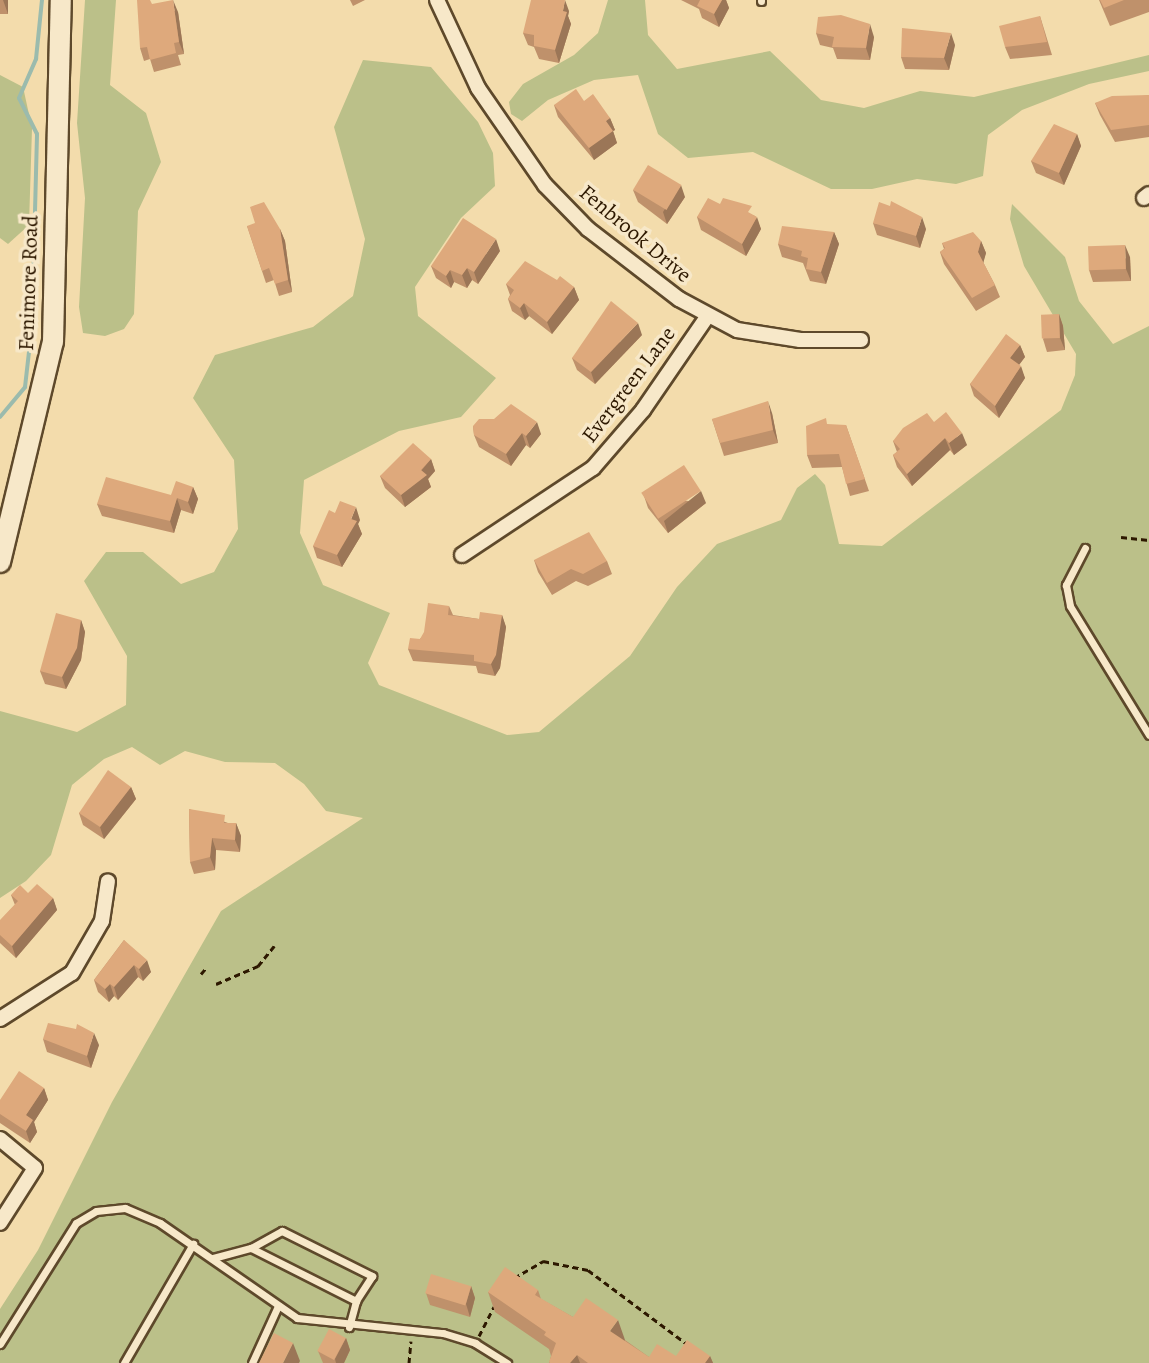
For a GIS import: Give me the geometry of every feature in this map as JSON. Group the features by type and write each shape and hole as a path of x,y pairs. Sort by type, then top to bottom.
{"street":[{"name":"Fenimore Road","path":"0,562 8,501 53,342 61,0"},
{"name":"Fenbrook Drive","path":"437,0 478,88 545,185 588,229 707,317 737,330 787,338 861,340"},
{"name":"Evergreen Lane","path":"462,555 593,468 643,410 707,317"},
{"path":"0,1019 72,973 102,921 108,881"},
{"path":"0,1139 35,1168 0,1223"}],"lane":[{"path":"1085,548 1066,585 1067,596 1149,735"},
{"path":"0,1344 61,1240 85,1216 125,1208 193,1244 297,1318 349,1327 412,1330 475,1343 507,1363"},
{"path":"213,1258 251,1248 282,1231 372,1276 356,1301 349,1327"},
{"path":"124,1363 193,1244"},
{"path":"251,1248 356,1301"},
{"path":"252,1363 278,1306"}],"path":[{"path":"1121,537 1149,540"},
{"path":"216,984 258,966 274,946"},
{"path":"201,974 206,968"},
{"path":"509,1284 543,1261 588,1270 692,1348"},
{"path":"475,1343 496,1304"},
{"path":"409,1363 412,1330"}],"green space":[{"path":"85,0 116,0 110,85 146,113 161,162 138,211 134,314 124,329 105,336 83,333 79,307 85,198 77,123"},
{"path":"608,0 645,0 648,35 677,69 770,51 821,100 864,108 920,91 974,97 1149,55 1149,71 1089,84 1022,110 988,135 983,176 956,184 917,179 872,189 831,189 753,152 688,158 658,134 638,75 594,80 548,100 522,121 511,114 509,102 523,84 574,55 598,33"},
{"path":"363,60 431,67 478,122 493,153 495,186 461,218 415,287 418,316 496,378 461,417 399,431 304,480 300,533 323,585 390,613 368,663 379,685 507,735 539,732 630,656 677,587 717,544 781,520 797,488 815,474 825,485 839,544 882,546 1061,410 1075,375 1076,354 1024,266 1010,219 1012,204 1065,257 1079,301 1113,344 1149,326 1149,1363 0,1363 0,1309 38,1250 112,1102 221,911 363,818 326,811 304,784 275,763 225,762 185,751 160,765 132,747 104,759 72,785 51,855 26,881 0,898 0,711 77,732 126,705 127,656 84,581 106,552 143,552 181,584 214,572 238,529 234,460 193,398 215,355 313,327 353,296 365,239 334,127"},
{"path":"0,75 23,87 32,128 29,225 8,244 0,238"}],"building":[{"path":"137,0 150,0 152,4 173,0 179,42 174,43 176,53 150,60 147,47 140,48"},
{"path":"531,0 565,0 563,11 567,12 555,50 534,46 534,35 523,33"},
{"path":"700,0 722,0 714,14 697,6"},
{"path":"1100,0 1124,0 1104,8"},
{"path":"841,15 870,24 866,48 832,47 834,37 816,33 818,17"},
{"path":"1040,16 1047,42 1005,47 999,26"},
{"path":"902,28 951,33 944,58 901,57"},
{"path":"576,89 584,101 593,94 610,118 606,121 613,131 589,148 554,105"},
{"path":"1149,95 1149,125 1111,130 1095,103 1112,96"},
{"path":"1054,124 1077,134 1059,173 1031,161"},
{"path":"648,165 681,185 666,210 633,190"},
{"path":"708,198 720,204 723,198 752,206 748,212 757,217 742,244 697,217"},
{"path":"891,201 922,217 916,236 873,223 879,202 890,206"},
{"path":"264,202 280,229 288,280 275,284 269,268 262,271 247,226 255,223 250,207"},
{"path":"463,218 496,239 474,272 467,268 462,275 450,270 446,276 431,266"},
{"path":"782,226 834,232 821,272 806,269 808,258 801,256 802,251 778,244"},
{"path":"973,232 981,241 978,252 995,285 972,298 940,252 945,248 942,243"},
{"path":"1125,245 1126,269 1089,270 1088,246"},
{"path":"525,261 557,280 560,276 574,287 547,322 524,303 520,308 508,299 514,290 506,284"},
{"path":"611,301 638,323 591,372 572,358"},
{"path":"1059,314 1060,338 1042,339 1041,315"},
{"path":"1006,334 1020,345 1010,358 1021,366 995,406 970,384"},
{"path":"768,401 773,430 720,443 712,419"},
{"path":"511,404 537,422 526,436 522,433 506,454 474,435 473,426 479,419 494,419"},
{"path":"946,412 962,433 949,443 945,438 907,474 893,455 900,449 893,441 903,428 927,413 934,422"},
{"path":"826,418 827,424 846,425 865,479 846,484 839,454 807,455 806,426"},
{"path":"413,443 431,459 421,470 427,475 401,495 380,476"},
{"path":"684,465 701,491 658,519 641,493"},
{"path":"106,477 171,495 176,481 193,487 188,502 177,498 170,521 97,504"},
{"path":"340,501 356,507 351,519 357,521 337,555 313,546 329,510 335,513"},
{"path":"589,532 607,561 583,574 571,569 547,583 534,560"},
{"path":"428,603 449,606 448,615 479,619 480,612 502,615 496,655 491,664 474,661 474,655 408,649 410,638 420,639 424,632"},
{"path":"56,613 81,620 77,648 62,677 40,671"},
{"path":"108,770 131,787 100,827 79,813"},
{"path":"189,809 225,815 224,823 236,823 235,840 212,838 210,857 190,862"},
{"path":"37,884 53,898 12,946 0,935 0,920 18,901 11,895 20,885 28,893"},
{"path":"124,940 147,960 139,969 134,965 114,987 110,984 105,989 94,980"},
{"path":"48,1023 76,1029 77,1024 94,1033 87,1056 43,1039"},
{"path":"19,1071 44,1088 26,1115 33,1120 26,1131 0,1114 0,1100"},
{"path":"505,1267 538,1290 535,1295 573,1317 586,1298 618,1320 610,1331 649,1357 657,1344 676,1356 687,1340 710,1356 705,1363 588,1363 577,1355 570,1363 550,1363 556,1343 544,1335 546,1332 488,1292"},
{"path":"431,1274 471,1286 465,1305 425,1293"},
{"path":"329,1329 346,1338 334,1360 317,1351"},
{"path":"274,1333 293,1343 283,1363 259,1363"}],"waterway":[{"path":"0,417 25,387 32,326 37,134 19,98 36,59 42,0"}]}
